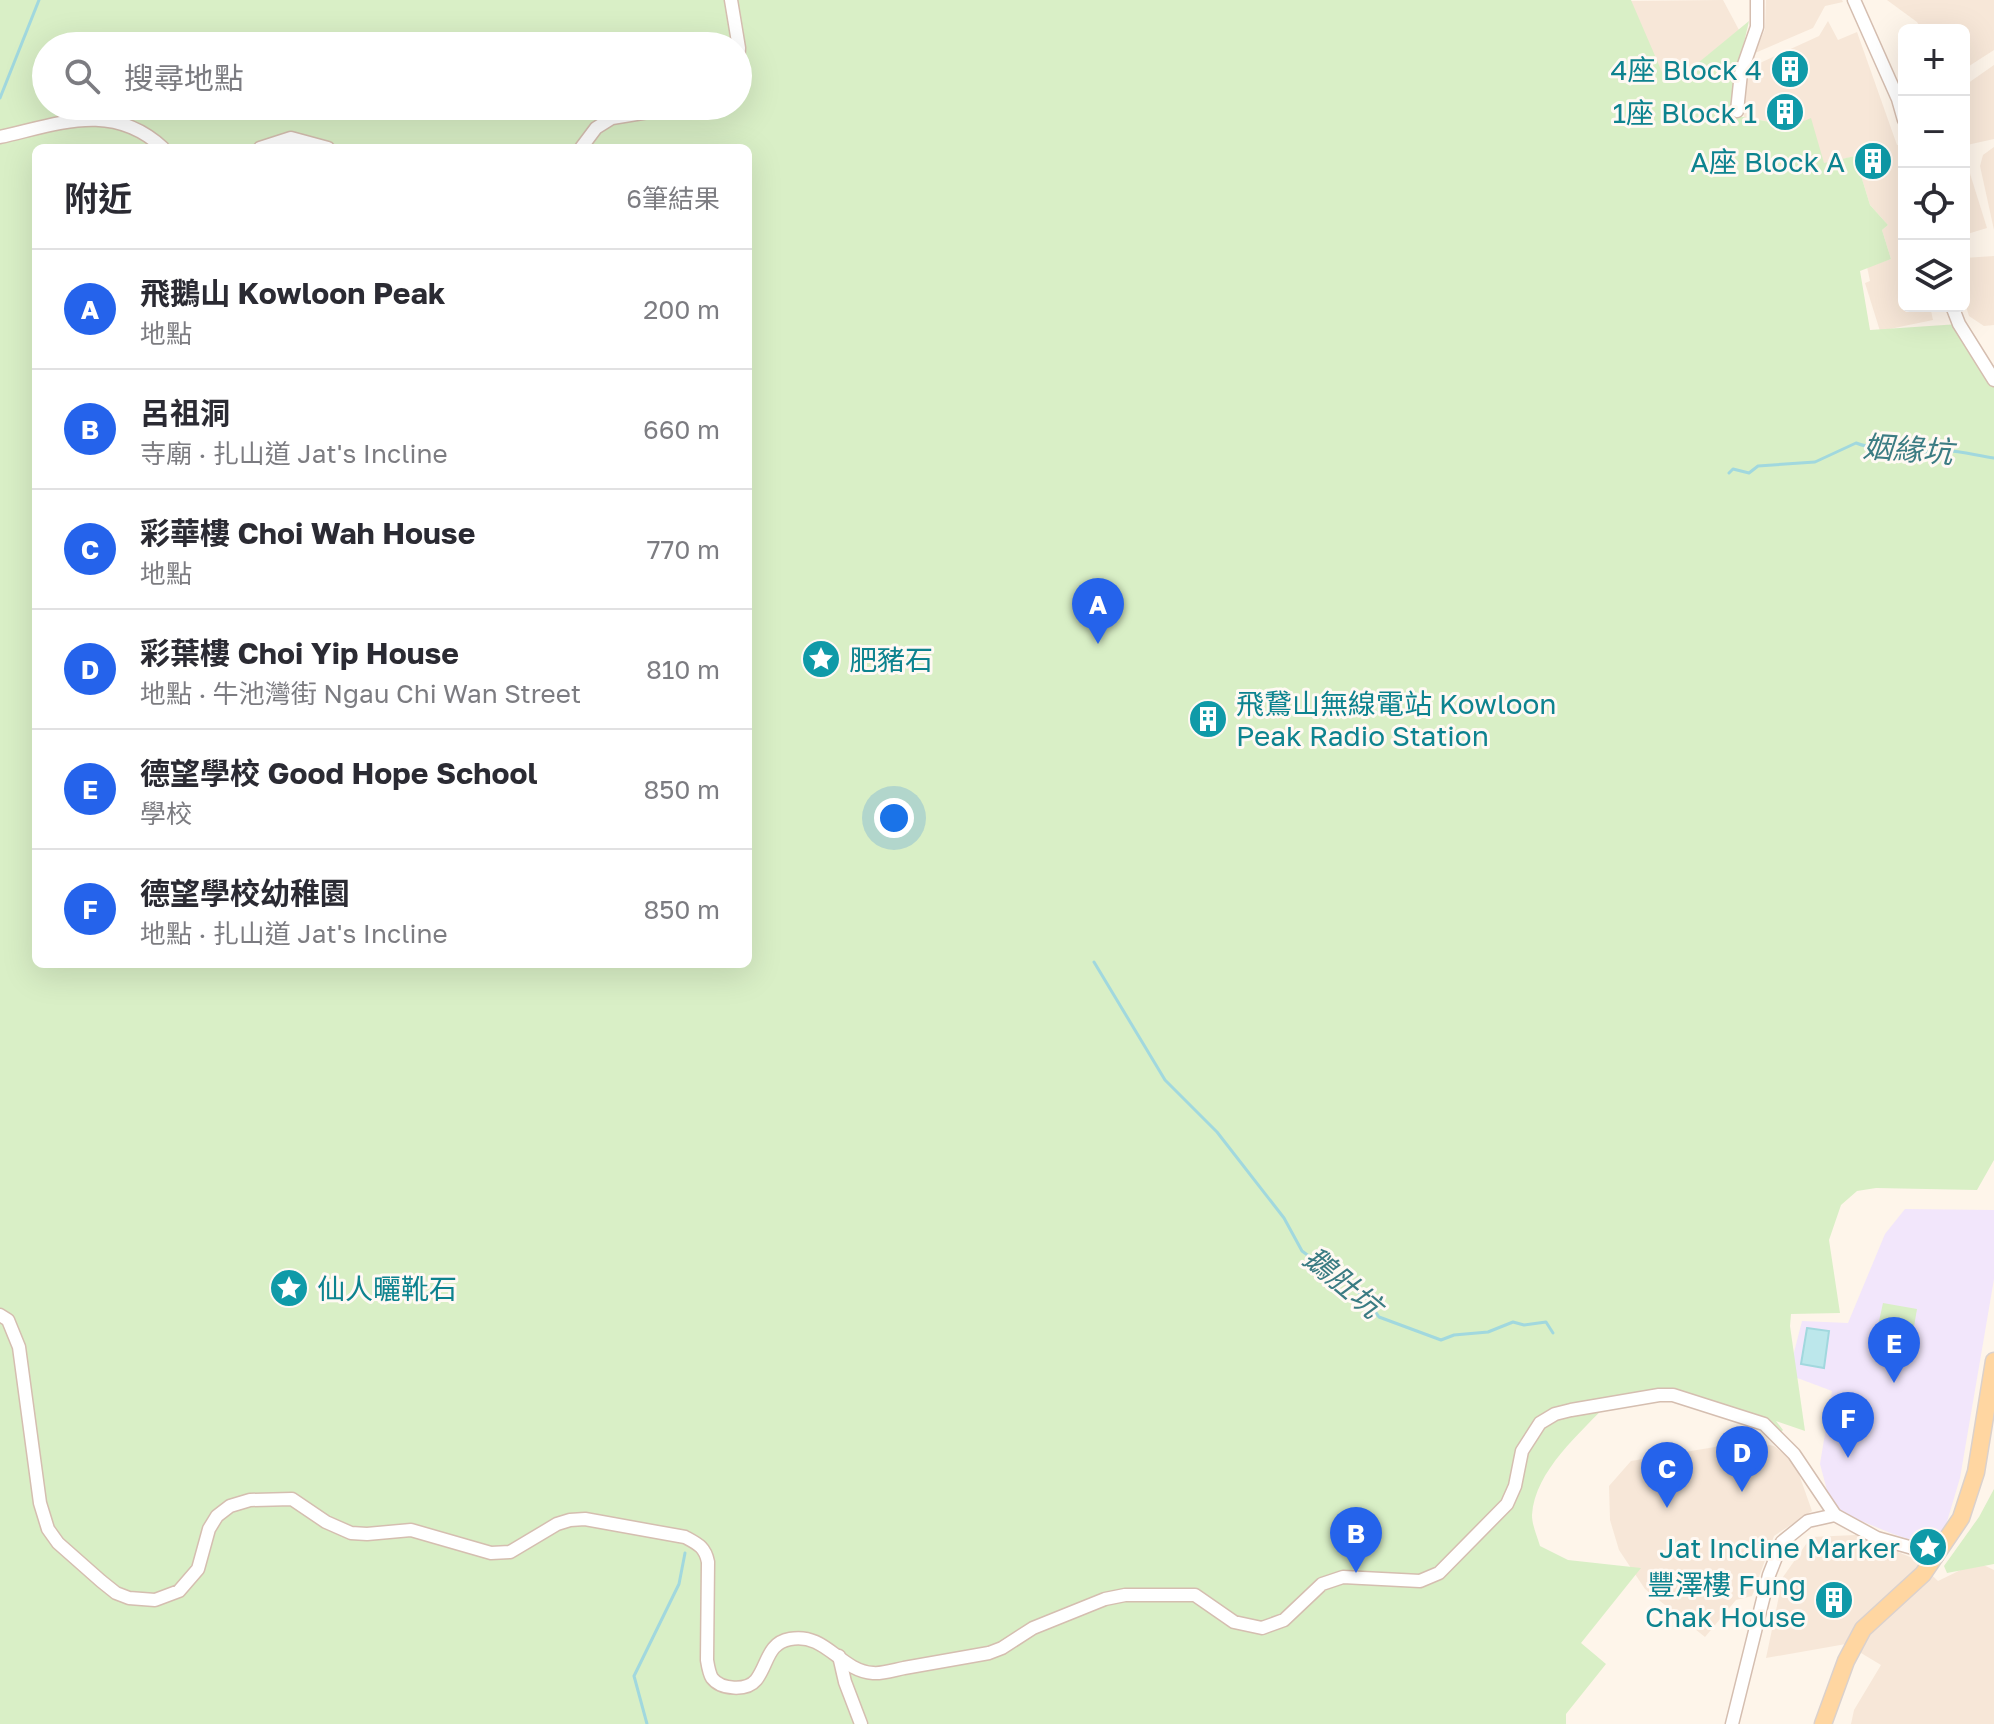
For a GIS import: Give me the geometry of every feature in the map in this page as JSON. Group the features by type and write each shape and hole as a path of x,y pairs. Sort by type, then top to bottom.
{"main road":[{"path":"1823,1724 1846,1661 1863,1629 1906,1592 1937,1557 1961,1518 1976,1472 1994,1361"}],"street":[{"path":"731,0 736,32"},
{"path":"1737,111 1741,73 1757,27 1757,0"},
{"path":"1854,0 1898,99"},
{"path":"0,137 69,122 94,120"},
{"path":"109,120 130,126 157,144"},
{"path":"584,144 596,128 609,120"},
{"path":"272,144 291,138 313,144"},
{"path":"1954,312 1994,380"},
{"path":"0,1315 8,1320 19,1347 40,1503 48,1529 58,1543 116,1593 129,1598 155,1600 179,1591 198,1569 209,1529 217,1516 230,1506 250,1500 292,1499 326,1522 351,1533 411,1530 491,1553 510,1552 557,1524 585,1519 685,1537 706,1551 707,1660 710,1676 729,1687 745,1687 755,1682 766,1657 787,1639 804,1637 820,1642 859,1669 874,1673 989,1653 1033,1628 1105,1599 1125,1595 1195,1595 1234,1622 1262,1628 1284,1620 1322,1584 1333,1578 1420,1581 1430,1578 1439,1573 1507,1504 1515,1486 1522,1451 1540,1423 1555,1414 1571,1410 1659,1395 1673,1395 1764,1424 1794,1454 1835,1515"},
{"path":"1732,1724 1769,1575 1782,1542 1808,1521 1835,1515 1877,1538 1937,1557"},
{"path":"839,1656 861,1724"},
{"path":"848,1686 854,1687 874,1673"}],"shaded area":[{"path":"1723,0 1739,30 1676,81 1662,73 1630,1"},
{"path":"1766,0 1843,2 1825,6 1813,28 1755,53 1765,29"},
{"path":"1887,0 1994,0 1994,50 1970,65 1970,24 1917,22"},
{"path":"1828,21 1838,40 1857,32 1898,145 1898,312 1931,312 1933,320 1880,331 1865,283 1870,281 1867,267 1891,259 1882,230 1888,225 1870,205 1855,156 1824,164 1792,126 1744,117 1749,68 1819,36"},
{"path":"1994,65 1994,139 1970,144 1970,96 1970,82"},
{"path":"1994,147 1994,230 1980,166 1983,155"},
{"path":"1970,174 1987,228 1970,233"},
{"path":"1994,256 1994,325 1984,326 1969,316 1970,258"},
{"path":"1905,1209 1994,1210 1994,1279 1960,1478 1946,1525 1932,1547 1832,1509 1820,1464 1832,1391 1792,1376 1791,1364 1802,1321 1848,1323 1885,1234"},
{"path":"1751,1441 1774,1446 1795,1463 1812,1511 1774,1536 1752,1596 1736,1600 1705,1637 1645,1589 1619,1550 1610,1520 1609,1486 1631,1461"},
{"path":"1856,1535 1915,1559 1938,1581 1977,1562 1994,1570 1994,1724 1851,1724 1854,1710 1881,1665 1846,1644 1766,1658 1783,1577 1811,1537"}],"green space":[{"path":"0,0 1631,0 1662,72 1676,81 1749,21 1732,115 1792,126 1811,118 1824,163 1855,156 1870,205 1888,225 1882,230 1891,259 1860,271 1870,330 1959,324 1994,380 1994,1160 1977,1190 1876,1188 1857,1191 1841,1205 1829,1240 1840,1313 1791,1314 1790,1326 1805,1431 1776,1421 1783,1430 1781,1432 1770,1424 1719,1407 1713,1401 1711,1404 1681,1395 1609,1402 1561,1453 1535,1498 1532,1519 1540,1546 1568,1560 1641,1568 1581,1643 1606,1664 1566,1714 1566,1724 0,1724"},
{"path":"1883,1303 1917,1309 1910,1350 1874,1344"},
{"path":"1994,1489 1994,1564 1947,1573 1944,1566 1979,1517"}],"water":[{"path":"1807,1328 1829,1331 1824,1368 1801,1364"}],"waterway":[{"path":"0,98 39,0"},
{"name":"姻緣坑","path":"1729,473 1733,469 1749,473 1758,466 1815,462 1856,443 1915,455 1945,450 1994,458"},
{"name":"鵝肚坑","path":"1094,962 1165,1080 1217,1132 1284,1218 1302,1251 1366,1298 1379,1317 1441,1340 1454,1335 1488,1332 1513,1322 1524,1325 1546,1322 1553,1333"},
{"path":"647,1724 634,1676 679,1584 685,1553"}],"place":[{"name":"4座 Block 4","path":"1790,69"},
{"name":"1座 Block 1","path":"1785,112"},
{"name":"A座 Block A","path":"1873,161"},
{"name":"飛鵝山 Kowloon Peak","path":"1098,644"},
{"name":"肥豬石","path":"821,659"},
{"name":"飛鵞山無線電站 Kowloon Peak Radio Station","path":"1208,719"},
{"name":"仙人曬靴石","path":"289,1288"},
{"name":"德望學校 Good Hope School","path":"1894,1383"},
{"name":"德望學校幼稚園","path":"1848,1458"},
{"name":"彩葉樓 Choi Yip House","path":"1742,1492"},
{"name":"彩華樓 Choi Wah House","path":"1667,1508"},
{"name":"Jat Incline Marker","path":"1928,1547"},
{"name":"呂祖洞","path":"1356,1573"},
{"name":"豐澤樓 Fung Chak House","path":"1834,1600"}]}
